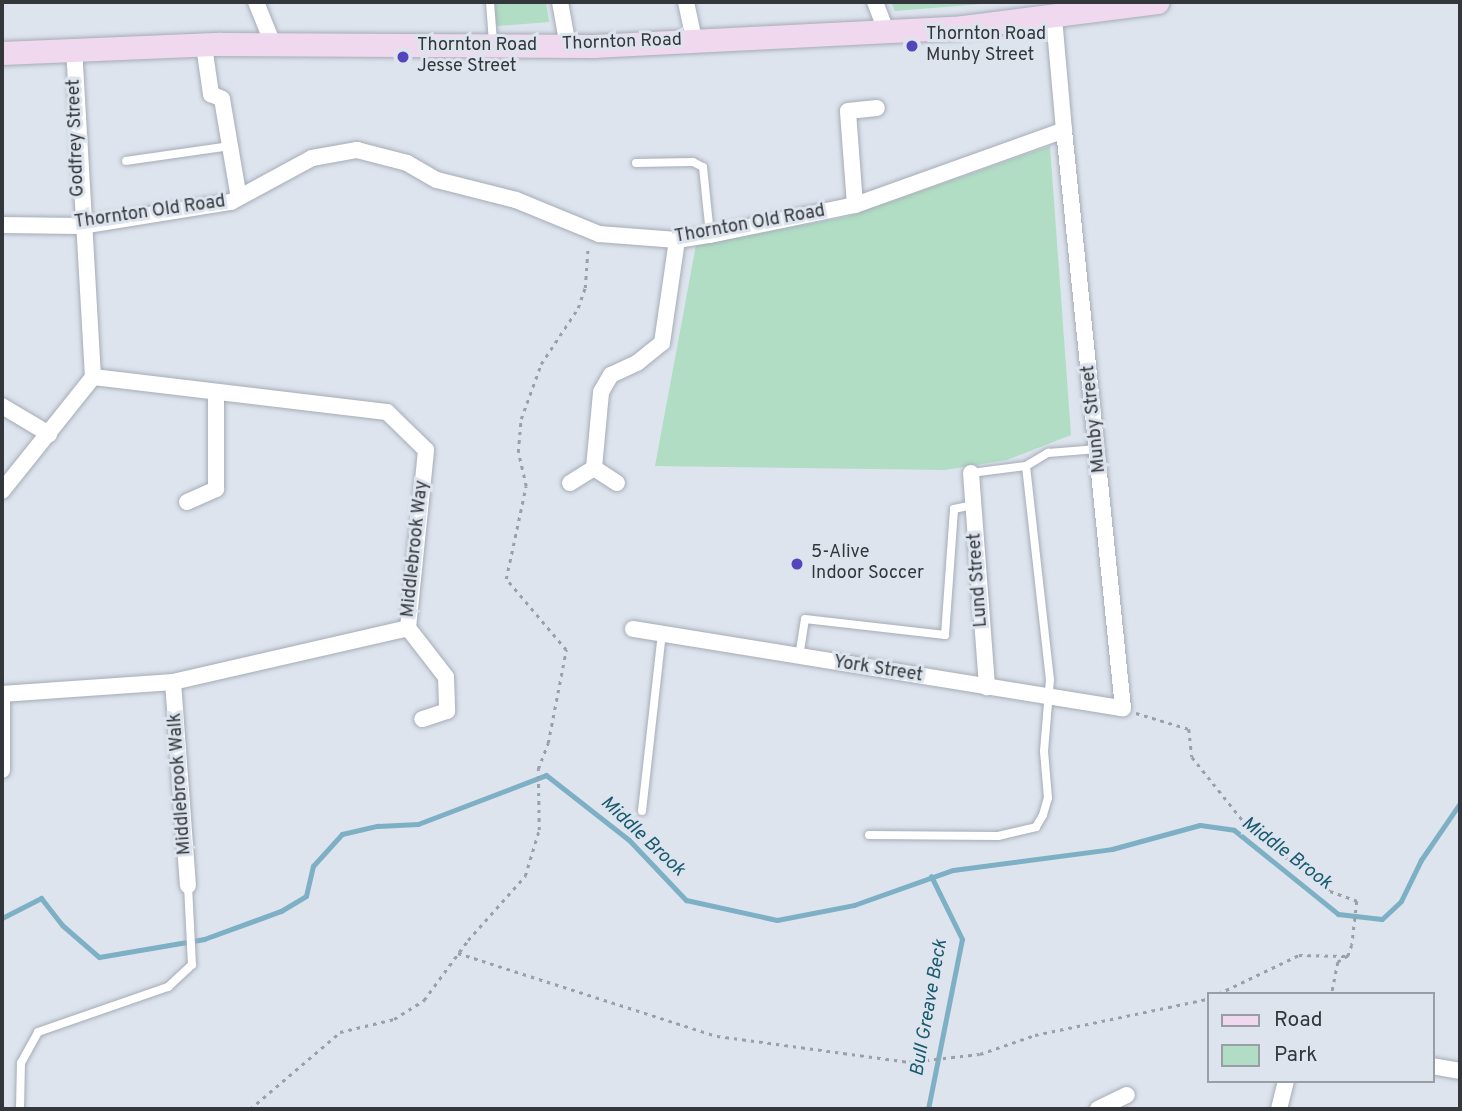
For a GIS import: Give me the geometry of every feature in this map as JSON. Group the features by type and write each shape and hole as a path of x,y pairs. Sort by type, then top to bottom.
{"main road":[{"name":"Thornton Road","path":"2,53 272,44 568,46 886,31 1054,17 1157,2"}],"street":[{"path":"256,2 272,44"},
{"path":"559,2 568,46"},
{"path":"686,2 694,40"},
{"path":"875,2 886,31"},
{"path":"1054,17 1064,130"},
{"path":"204,46 211,94 222,99 239,198"},
{"name":"Godfrey Street","path":"74,50 81,226 93,377"},
{"path":"855,205 848,111 877,108"},
{"name":"Thornton Old Road","path":"2,225 81,226 239,198 312,158 357,150 407,163 437,180 516,200 591,231 677,240 855,205 1064,130"},
{"name":"Munby Street","path":"1064,130 1123,709"},
{"path":"594,468 601,393 611,375 637,363 662,343 677,240"},
{"path":"2,491 93,377"},
{"name":"Middlebrook Way","path":"2,694 173,682 408,628 426,450 387,412 93,377"},
{"path":"187,502 216,489 216,393"},
{"path":"2,405 48,434"},
{"path":"570,483 594,468"},
{"path":"594,468 617,483"},
{"name":"Lund Street","path":"971,473 986,687"},
{"path":"408,628 446,677 447,711 422,719"},
{"name":"York Street","path":"634,629 1123,709"},
{"name":"Middlebrook Walk","path":"173,682 188,885"},
{"path":"2,694 2,770"},
{"path":"1434,1066 1460,1071"},
{"path":"1279,1109 1286,1083"},
{"path":"1098,1109 1127,1095"}],"lane":[{"path":"490,2 494,45"},
{"path":"126,161 230,146"},
{"path":"636,163 693,162 703,167 710,235"},
{"path":"971,473 1026,466 1048,453 1098,449"},
{"path":"869,835 998,836 1035,827 1048,798 1044,751 1049,697 1026,466"},
{"path":"799,657 804,620 946,635 954,509 973,505"},
{"path":"642,811 662,634"},
{"path":"20,1109 20,1063 38,1032 168,987 192,965 188,885"}],"path":[{"path":"250,1109 340,1032 394,1019 424,1000 458,953 525,876 539,830 541,782 537,769 551,730 566,650 506,579 526,486 518,452 521,419 541,364 578,308 591,231"},
{"path":"1123,709 1188,729 1192,757 1252,832 1330,891 1357,905 1356,927 1348,956 1338,962 1332,992"},
{"path":"458,953 717,1035 925,1060 1206,999"},
{"path":"1222,992 1299,956 1348,956"}],"green space":[{"path":"492,2 546,2 549,22 497,26"},
{"path":"891,2 1006,2 895,11"},
{"path":"1050,146 1071,435 1007,460 945,470 655,466 696,245 846,217"}],"waterway":[{"name":"Middle Brook","path":"2,918 41,898 62,925 99,957 204,939 281,911 306,896 313,866 342,834 378,826 418,824 546,775 629,840 686,900 777,920 854,905 953,870 1112,849 1200,825 1234,830 1338,914 1382,919 1401,901 1421,860 1460,803"},
{"name":"Bull Greave Beck","path":"928,1109 962,939 931,876"}],"place":[{"name":"Thornton Road Munby Street","path":"912,46"},
{"name":"Thornton Road Jesse Street","path":"403,57"},
{"name":"5-Alive Indoor Soccer","path":"797,564"}]}
